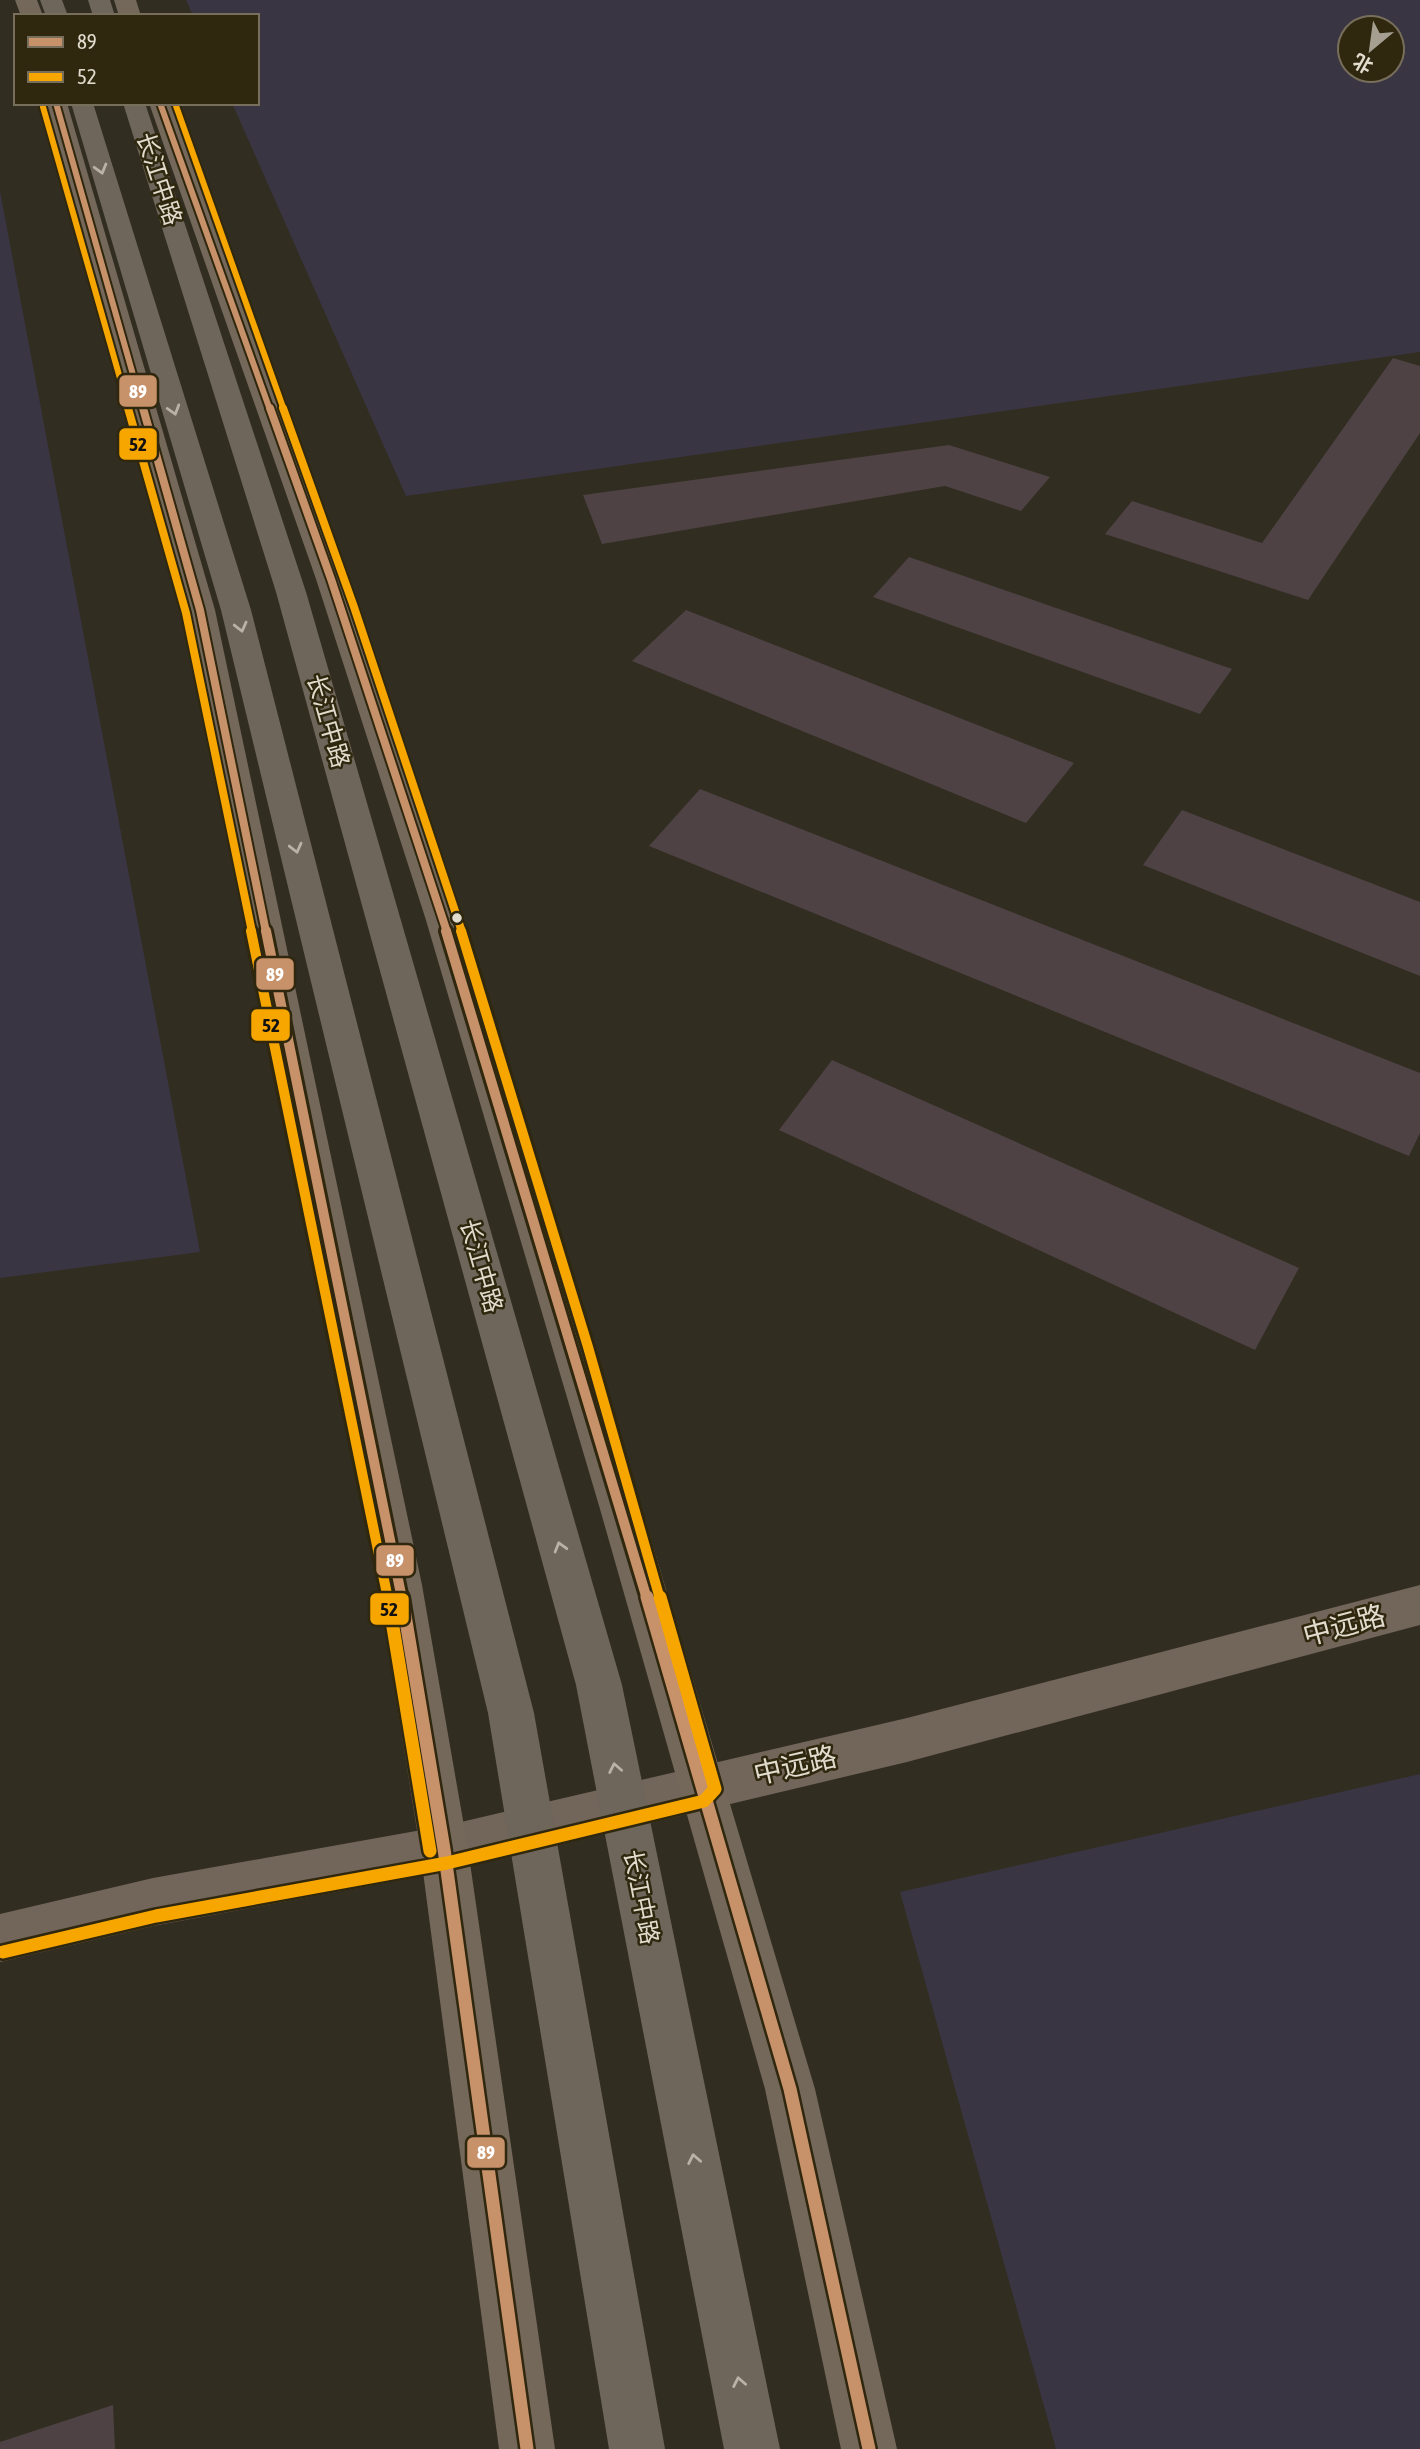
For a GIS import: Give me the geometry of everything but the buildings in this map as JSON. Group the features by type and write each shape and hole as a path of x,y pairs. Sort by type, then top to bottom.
{"highway":[{"path":"83,105 236,610 511,1713 637,2449"},
{"name":"长江中路","path":"135,105 291,592 599,1685 752,2449"}],"main road":[{"path":"56,105 200,610 400,1585 444,1849 527,2449"},
{"name":"长江中路","path":"161,105 331,579 442,917 617,1495 790,2089 869,2449"}],"street":[{"name":"中远路","path":"0,1938 153,1902 444,1849 907,1740 1420,1605"}],"shaded area":[{"path":"186,0 1420,0 1420,352 406,496 233,105 259,105 259,14 192,14"},
{"path":"0,191 200,1252 0,1278"},
{"path":"1420,1774 1420,2449 1056,2449 900,1892"}],"transit line":[{"name":"89","path":"57,105 200,610 400,1585 444,1849 527,2449"},
{"name":"89","path":"161,105 331,579 442,917 621,1509 790,2089 869,2449"},
{"name":"52","path":"3,1952 156,1916 447,1863 704,1801 715,1789 588,1347 456,914 354,607 176,105"},
{"name":"52","path":"43,107 186,613 386,1588 430,1851"}]}
